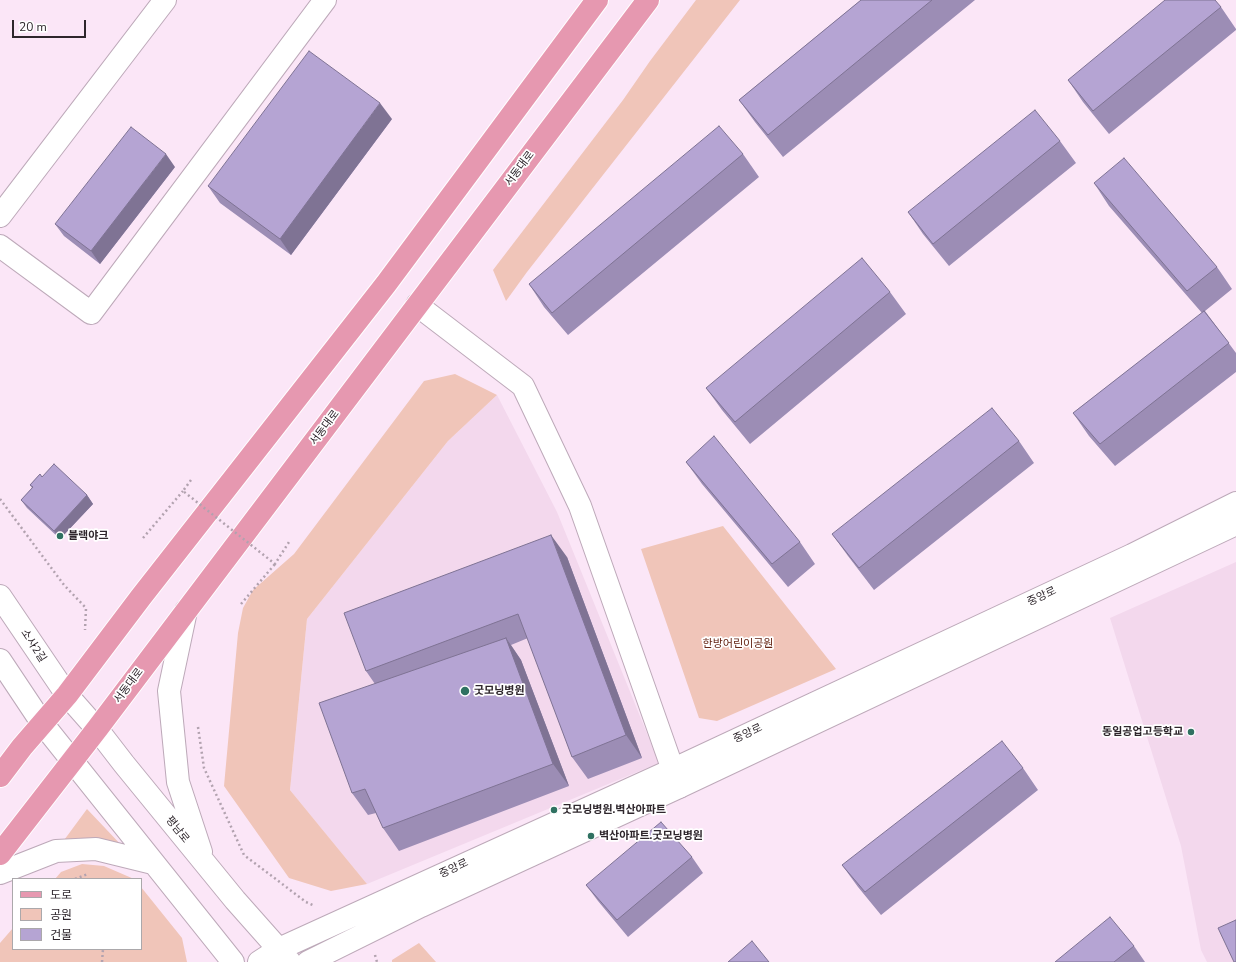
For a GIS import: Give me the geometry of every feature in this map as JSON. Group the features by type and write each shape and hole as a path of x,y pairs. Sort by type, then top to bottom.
{"main road":[{"path":"0,216 165,0"},
{"path":"0,246 90,313 325,0"},
{"path":"0,776 22,747 67,695 141,597 386,284 597,0"},
{"name":"서동대로","path":"0,854 72,762 648,0"},
{"path":"417,305 523,386 580,506 675,778"},
{"name":"중앙로","path":"308,962 675,778 1236,503"},
{"name":"중앙로","path":"259,962 284,955 1236,524"},
{"name":"소사2길","path":"0,596 67,695"},
{"path":"186,611 169,691 178,782 204,863"},
{"path":"0,660 42,723 72,762 233,962"},
{"name":"평남로","path":"67,695 97,729 204,863 284,955"},
{"path":"0,872 56,851 96,849 154,863"}],"path":[{"path":"143,538 191,480"},
{"path":"183,491 275,564"},
{"path":"241,604 275,564 289,542"},
{"path":"102,962 103,950"}],"shaded area":[{"name":"굿모닝병원","path":"497,395 557,512 659,763 367,884 290,790 307,619 448,441"},
{"name":"동일공업고등학교","path":"1236,562 1236,962 1207,962 1201,950 1181,846 1110,618"}],"green space":[{"path":"696,0 740,0 527,272 506,301 493,270 623,100"},
{"path":"455,374 497,395 448,441 307,619 290,790 367,884 331,891 289,878 224,786 238,633 243,608 253,590 294,554 424,381"},
{"name":"한방어린이공원","path":"723,526 836,669 717,721 699,718 641,549"},
{"path":"87,809 124,848 56,851"},
{"path":"82,864 104,866 132,878 56,878 61,872"},
{"path":"142,888 182,938 187,962 0,962 0,943 12,929 12,950 142,950"},
{"path":"419,943 436,962 392,962 392,960"}],"building":[{"path":"861,0 932,0 768,135 739,100"},
{"path":"1165,0 1215,0 1221,7 1093,111 1068,80"},
{"path":"309,51 380,103 280,239 208,186"},
{"path":"1035,110 1060,141 933,244 908,212"},
{"path":"719,126 743,154 552,313 529,284"},
{"path":"131,127 166,154 91,251 55,224"},
{"path":"1124,158 1217,267 1187,291 1094,183"},
{"path":"862,258 890,292 735,422 706,388"},
{"path":"1204,311 1229,343 1100,444 1073,413"},
{"path":"992,408 1019,441 859,568 832,534"},
{"path":"714,436 800,542 772,564 686,462"},
{"path":"54,464 87,495 54,531 21,500 33,487 30,485 40,474 42,477"},
{"path":"551,535 626,735 572,757 518,614 366,671 344,613"},
{"path":"506,638 553,764 383,828 365,789 352,793 319,703"},
{"path":"1002,741 1023,768 865,892 842,865"},
{"path":"661,822 692,857 617,920 586,885"},
{"path":"1110,917 1134,946 1114,962 1055,962"},
{"path":"1236,920 1236,962 1234,962 1218,928"},
{"path":"752,941 769,962 728,962"}],"place":[{"name":"블랙야크","path":"60,536"},
{"name":"굿모닝병원","path":"465,691"},
{"name":"동일공업고등학교","path":"1191,732"},
{"name":"굿모닝병원.벽산아파트","path":"554,810"},
{"name":"벽산아파트.굿모닝병원","path":"591,836"}]}
